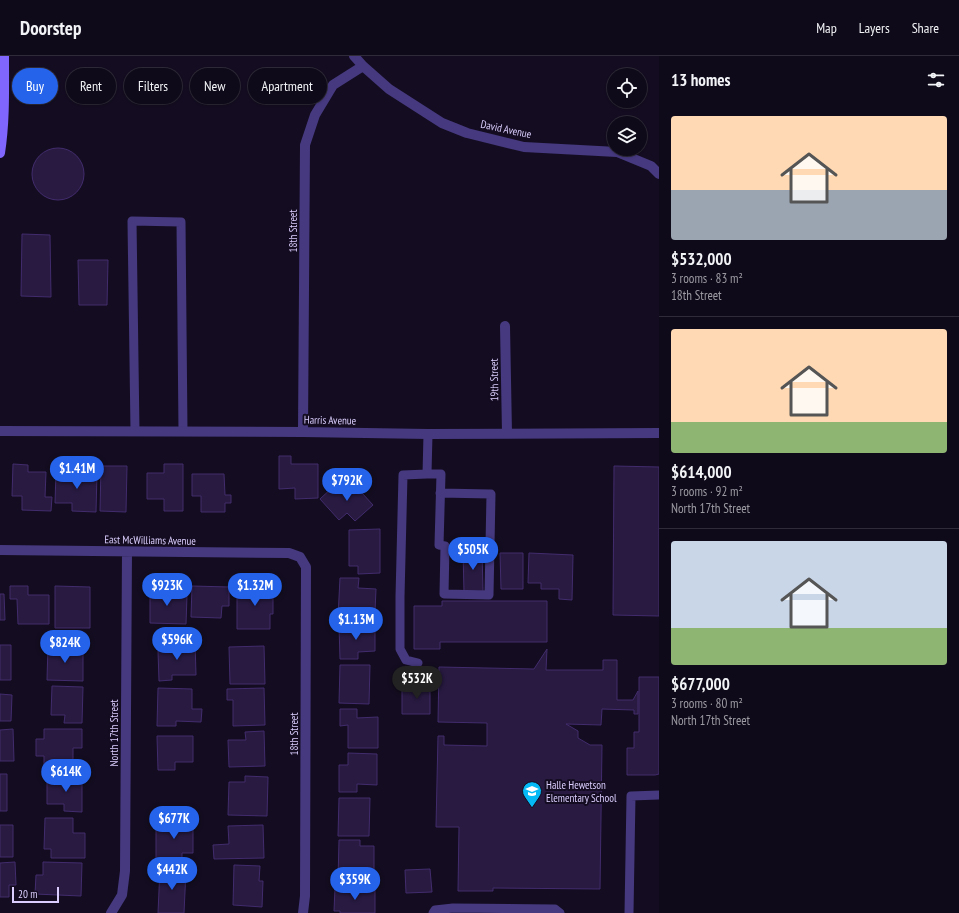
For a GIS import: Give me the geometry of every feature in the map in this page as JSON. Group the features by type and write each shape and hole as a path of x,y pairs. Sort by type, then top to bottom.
{"street":[{"path":"0,153 2,142 3,104 2,56"},
{"path":"354,56 363,66"},
{"name":"David Avenue","path":"363,66 389,89 442,123 467,133 524,147 617,152 650,166 659,174"},
{"name":"18th Street","path":"303,432 305,145 315,115 334,85 363,66"},
{"name":"19th Street","path":"505,326 507,433"},
{"name":"Harris Avenue","path":"0,431 183,431 428,434 659,433"},
{"name":"East McWilliams Avenue","path":"0,550 290,553 300,557"},
{"name":"North 17th Street","path":"112,912 122,895 125,871 127,552"},
{"name":"18th Street","path":"300,557 306,568 305,896 302,913"}],"lane":[{"path":"135,431 132,221 181,222 183,431"},
{"path":"427,474 428,434"},
{"path":"418,663 406,660 400,649 403,475 441,474 440,493 439,545 445,546 444,594 489,595 491,494 440,493"},
{"path":"629,913 631,796 659,795"},
{"path":"433,913 436,910 453,908 555,910 560,913"}],"building":[{"path":"58,148 68,150 76,156 82,164 84,174 82,184 76,192 68,198 58,200 48,198 40,192 34,184 32,174 34,164 40,156 48,150"},
{"path":"22,234 50,235 51,297 21,296"},
{"path":"78,260 108,260 107,305 79,305"},
{"path":"279,456 291,456 291,464 318,464 318,498 295,499 295,488 279,489"},
{"path":"13,464 28,465 28,472 46,472 45,497 52,497 51,511 22,510 22,496 12,496"},
{"path":"164,464 183,464 183,511 164,511 164,499 147,499 147,473 164,473"},
{"path":"101,466 127,466 126,512 100,511"},
{"path":"614,466 659,467 659,616 613,615"},
{"path":"56,472 97,473 96,512 72,511 72,503 55,503"},
{"path":"192,474 224,474 225,495 231,495 231,503 225,503 225,512 201,512 201,496 192,496"},
{"path":"351,481 373,505 355,521 347,513 339,520 320,499 334,486 339,492"},
{"path":"380,529 380,573 358,574 358,566 349,566 349,530"},
{"path":"463,550 482,550 483,592 464,593"},
{"path":"500,553 523,553 523,589 501,589"},
{"path":"529,553 573,555 572,600 559,599 559,589 541,589 541,583 528,583"},
{"path":"340,578 359,578 358,588 376,589 375,611 359,611 359,617 338,617"},
{"path":"10,586 28,586 28,595 49,595 49,624 18,624 17,599 10,599"},
{"path":"55,586 90,587 90,628 55,628"},
{"path":"192,586 229,587 229,606 222,606 221,618 191,617"},
{"path":"237,586 273,586 273,614 270,614 270,629 237,629"},
{"path":"150,587 169,587 169,594 187,595 186,624 150,623"},
{"path":"0,594 4,594 5,620 0,620"},
{"path":"442,601 547,601 547,642 440,642 440,649 414,649 414,606 442,606"},
{"path":"375,625 375,651 358,652 358,659 340,659 339,626"},
{"path":"195,642 196,675 172,675 172,680 159,681 158,651 167,651 166,643"},
{"path":"0,645 11,645 11,680 0,680"},
{"path":"48,646 83,647 83,681 47,680"},
{"path":"264,646 265,684 230,684 229,647"},
{"path":"547,649 546,670 603,670 603,660 617,660 617,700 633,700 638,691 638,714 634,714 634,710 602,709 601,725 566,724 578,731 578,738 590,745 602,745 600,889 493,888 493,891 458,891 459,827 436,827 438,736 444,736 444,745 487,746 487,723 438,722 439,667 534,669"},
{"path":"340,665 370,665 369,704 339,703"},
{"path":"428,672 430,672 430,714 402,714 402,688 426,688 426,678 428,678"},
{"path":"639,677 659,677 659,774 655,775 627,775 627,748 634,748 634,732 639,732"},
{"path":"52,686 83,687 82,723 64,723 65,715 51,715"},
{"path":"158,688 192,689 192,709 202,709 201,722 176,721 176,726 157,726"},
{"path":"264,688 265,725 233,726 233,700 227,700 227,689"},
{"path":"0,694 12,695 11,721 0,721"},
{"path":"340,709 357,709 357,718 378,717 378,748 348,748 348,725 340,726"},
{"path":"13,729 14,761 0,761 0,730"},
{"path":"44,729 82,729 82,748 73,748 73,769 44,769 44,756 36,756 36,739 44,739"},
{"path":"264,731 265,766 229,767 228,740 246,740 245,732"},
{"path":"157,736 193,736 193,762 175,762 175,770 158,770"},
{"path":"348,753 377,754 377,785 357,784 357,792 339,792 339,765 348,765"},
{"path":"0,774 7,774 7,811 0,811"},
{"path":"245,776 268,777 267,816 228,815 229,782 245,782"},
{"path":"47,778 82,778 82,812 64,811 64,804 47,804"},
{"path":"339,798 370,798 369,836 338,836"},
{"path":"45,818 73,818 73,833 85,833 85,858 51,858 51,849 44,849"},
{"path":"156,819 193,819 193,853 182,853 182,863 156,863"},
{"path":"0,825 13,825 13,857 0,857"},
{"path":"263,825 264,858 214,859 213,845 229,844 228,826"},
{"path":"339,840 360,840 360,846 374,846 374,881 338,880"},
{"path":"15,862 16,885 9,885 9,897 0,897 0,863"},
{"path":"43,862 82,863 81,896 35,894 36,875 43,875"},
{"path":"234,865 260,866 259,881 263,881 262,907 233,905"},
{"path":"160,868 186,870 184,913 158,913"},
{"path":"430,869 432,892 406,893 405,870"},
{"path":"335,888 375,889 375,913 340,913 340,911 334,911"}],"place":[{"name":"Halle Hewetson Elementary School","path":"532,808"}]}
